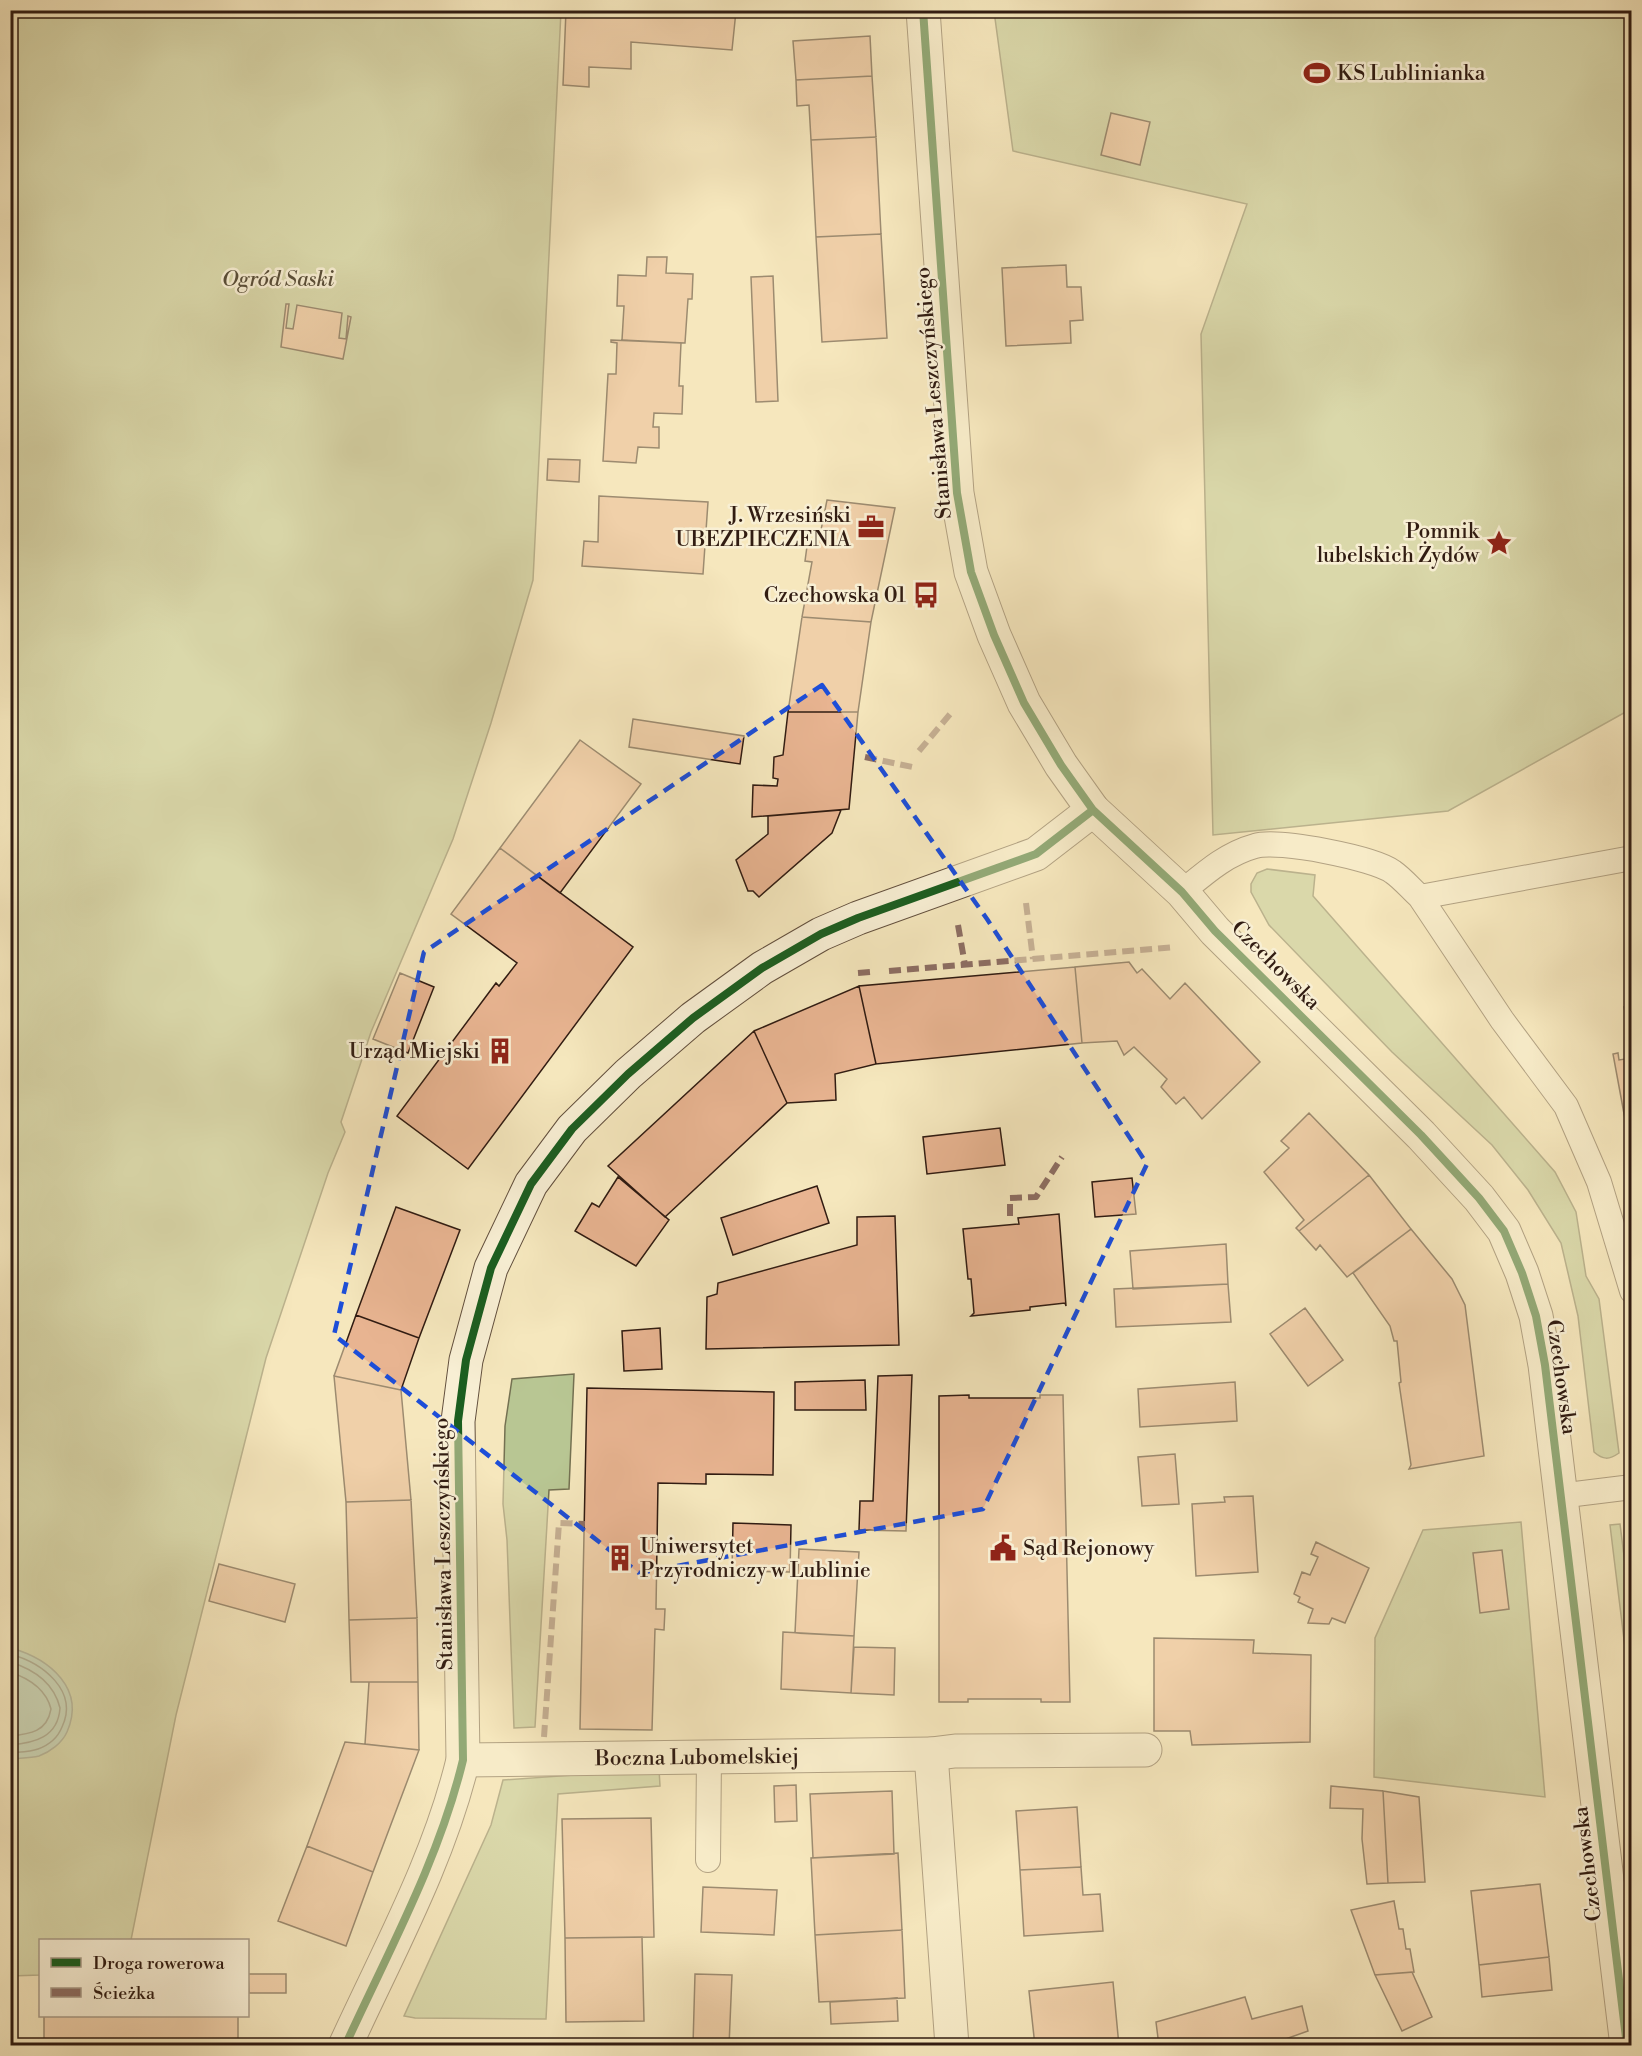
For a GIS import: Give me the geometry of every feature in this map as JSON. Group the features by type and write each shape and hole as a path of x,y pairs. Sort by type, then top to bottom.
{"street":[{"name":"Stanisława Leszczyńskiego","path":"345,2046 429,1864 452,1803 463,1760 457,1449 462,1388 473,1330 490,1268 531,1184 573,1129 621,1080 693,1018 762,968 821,934 858,918 1036,854 1093,810 1047,744 1010,674 978,592 962,531 952,436 923,10"},
{"name":"Czechowska","path":"1093,810 1182,892 1215,931 1421,1135 1479,1198 1503,1231 1522,1273 1536,1316 1545,1365 1627,2046"},
{"name":"Boczna Lubomelskiej","path":"463,1760 1145,1750"},
{"path":"931,1754 952,2046"}],"lane":[{"path":"1182,892 1225,858 1258,844 1350,856 1392,871 1420,897 1503,1020 1566,1106 1599,1182 1632,1291"},
{"path":"1420,897 1632,858"},
{"path":"1560,1496 1632,1487"},
{"path":"708,1860 709,1757"}],"highlighted area":[{"path":"822,685 987,919 1147,1164 983,1509 639,1573 334,1335 424,952"}],"green space":[{"name":"Ogród Saski","path":"10,11 561,11 533,580 491,723 453,839 371,1032 341,1122 345,1132 328,1173 266,1358 176,1715 131,1939 39,1939 39,1975 11,1976"},
{"path":"994,11 1631,11 1631,709 1448,811 1213,835 1201,334 1247,204 1013,151"},
{"path":"1267,869 1315,875 1313,896 1555,1172 1576,1212 1586,1276 1599,1299 1619,1453 1606,1458 1594,1452 1578,1316 1561,1243 1528,1190 1492,1145 1392,1052 1269,925 1251,892 1251,884 1257,873"},
{"path":"574,1374 569,1489 549,1490 535,1727 514,1728 507,1540 503,1504 505,1426 512,1379"},
{"path":"1521,1522 1545,1797 1374,1777 1375,1638 1423,1530"},
{"path":"1620,1524 1631,1612 1631,1697 1610,1525"},
{"path":"659,1769 660,1786 558,1794 546,2019 404,2016 491,1825 503,1780"}],"water":[{"path":"11,1648 51,1668 68,1689 72,1702 72,1716 65,1736 55,1747 39,1756 11,1759"}],"building":[{"path":"566,10 736,11 732,50 631,42 631,69 589,67 589,87 563,85"},
{"path":"870,36 872,76 796,80 793,41"},
{"path":"872,76 876,137 811,140 809,105 797,106 796,80"},
{"path":"1111,113 1150,122 1140,165 1101,155"},
{"path":"876,137 881,234 816,237 811,140"},
{"path":"881,234 887,338 822,342 816,237"},
{"path":"647,257 667,257 666,273 693,274 692,299 688,299 685,343 622,340 624,306 617,306 618,275 646,276"},
{"path":"1066,265 1067,287 1081,287 1083,320 1070,321 1071,343 1006,346 1002,268"},
{"path":"773,276 778,401 756,402 751,277"},
{"path":"286,304 289,304 286,328 293,329 297,305 342,313 339,338 346,339 348,316 351,317 343,359 281,347"},
{"path":"611,340 681,343 679,386 683,386 682,414 654,413 653,427 659,427 659,448 638,447 636,463 603,461 608,374 616,374 617,343"},
{"path":"548,459 580,460 579,482 547,480"},
{"path":"599,496 708,502 703,574 582,566 584,541 598,542"},
{"path":"827,500 895,508 871,622 802,617 812,562 805,561 808,539 819,540"},
{"path":"802,617 871,622 858,712 788,712"},
{"path":"788,712 858,712 849,809 752,817 753,785 777,786 778,779 773,778 774,757 783,755"},
{"path":"633,719 744,736 740,764 629,747"},
{"path":"580,740 641,784 560,893 500,848"},
{"path":"841,810 832,833 759,897 753,891 748,891 736,860 768,834 768,816"},
{"name":"Urząd Miejski","path":"500,848 633,947 468,1169 397,1116 496,983 499,986 517,963 451,914"},
{"path":"1129,962 1137,973 1142,969 1170,999 1185,983 1260,1062 1202,1119 1184,1097 1176,1104 1161,1087 1167,1079 1134,1047 1124,1055 1117,1041 1082,1043 1075,967"},
{"path":"1075,967 1082,1043 876,1064 859,986"},
{"path":"400,973 434,987 408,1053 373,1039"},
{"path":"859,986 876,1064 835,1074 836,1100 787,1103 754,1031"},
{"path":"1632,1006 1632,1049 1624,1007"},
{"path":"754,1031 787,1103 665,1217 608,1166"},
{"path":"1618,1053 1619,1060 1632,1058 1632,1157 1613,1054"},
{"path":"1309,1113 1369,1175 1299,1231 1296,1228 1304,1220 1264,1172 1289,1148 1281,1141"},
{"path":"1000,1128 1005,1165 927,1174 923,1137"},
{"path":"1369,1175 1411,1229 1347,1277 1320,1245 1316,1250 1299,1231"},
{"path":"618,1177 669,1220 636,1266 575,1231 592,1203 599,1207"},
{"path":"1132,1178 1136,1214 1095,1217 1092,1182"},
{"path":"817,1186 829,1223 733,1255 721,1218"},
{"path":"396,1207 460,1230 419,1338 356,1315"},
{"path":"1059,1214 1066,1306 1065,1303 1030,1307 1030,1310 971,1316 974,1313 971,1279 968,1279 963,1229 1019,1224 1018,1218"},
{"path":"895,1216 899,1345 706,1349 707,1297 717,1294 718,1283 857,1245 857,1217"},
{"path":"1411,1229 1452,1279 1465,1305 1484,1456 1409,1469 1411,1465 1399,1383 1401,1382 1397,1341 1394,1341 1390,1326 1353,1273"},
{"path":"1226,1244 1228,1284 1133,1289 1130,1251"},
{"path":"1228,1284 1231,1322 1116,1327 1114,1289"},
{"path":"1305,1308 1343,1360 1308,1386 1270,1334"},
{"path":"356,1315 419,1338 401,1390 334,1376"},
{"path":"660,1328 662,1369 624,1371 622,1331"},
{"path":"912,1375 906,1531 859,1530 860,1501 873,1501 878,1376"},
{"path":"334,1376 401,1390 411,1500 346,1502"},
{"path":"865,1380 866,1410 795,1410 795,1382"},
{"path":"1235,1382 1237,1421 1140,1427 1138,1389"},
{"name":"Uniwersytet Przyrodniczy w Lublinie","path":"587,1388 774,1392 773,1475 706,1474 706,1484 658,1483 656,1609 665,1609 664,1630 655,1629 652,1730 580,1729"},
{"name":"Sąd Rejonowy","path":"969,1395 969,1398 1040,1398 1040,1395 1063,1395 1070,1702 1041,1702 1041,1699 968,1699 968,1702 939,1702 939,1396"},
{"path":"1175,1454 1179,1504 1142,1506 1138,1457"},
{"path":"1253,1496 1258,1572 1196,1576 1192,1504 1225,1502 1224,1497"},
{"path":"411,1500 417,1618 349,1620 346,1502"},
{"path":"733,1523 791,1525 790,1572 732,1571"},
{"path":"1316,1542 1369,1568 1345,1623 1332,1618 1329,1624 1308,1623 1313,1609 1298,1602 1300,1597 1294,1594 1302,1572 1310,1575 1318,1557 1311,1554"},
{"path":"799,1549 859,1552 854,1636 795,1633"},
{"path":"1502,1550 1509,1609 1480,1613 1473,1553"},
{"path":"219,1564 295,1584 285,1622 209,1601"},
{"path":"417,1618 418,1682 351,1682 349,1620"},
{"path":"783,1632 854,1636 851,1693 781,1689"},
{"path":"1154,1638 1254,1640 1253,1653 1311,1655 1310,1742 1192,1745 1190,1731 1154,1731"},
{"path":"854,1647 895,1648 894,1695 851,1693"},
{"path":"369,1682 418,1682 419,1750 365,1744"},
{"path":"345,1742 419,1750 373,1872 307,1846"},
{"path":"796,1785 797,1821 775,1822 774,1786"},
{"path":"1331,1786 1383,1791 1388,1883 1367,1884 1362,1839 1363,1809 1330,1808"},
{"path":"892,1791 894,1854 813,1858 810,1794"},
{"path":"1383,1791 1419,1797 1425,1882 1388,1883"},
{"path":"1077,1807 1081,1867 1020,1870 1016,1811"},
{"path":"651,1818 654,1937 565,1938 562,1819"},
{"path":"307,1846 373,1872 346,1946 278,1921"},
{"path":"898,1853 902,1930 815,1935 811,1858"},
{"path":"1081,1867 1083,1895 1100,1894 1103,1931 1024,1936 1020,1870"},
{"path":"1540,1884 1549,1957 1479,1965 1471,1891"},
{"path":"703,1887 777,1890 774,1935 701,1932"},
{"path":"1394,1901 1399,1929 1403,1929 1406,1949 1410,1949 1414,1972 1375,1975 1351,1910"},
{"path":"902,1930 905,1998 819,2002 815,1935"},
{"path":"642,1937 644,2021 566,2022 565,1938"},
{"path":"1549,1957 1552,1990 1482,1997 1479,1965"},
{"path":"1412,1972 1432,2017 1402,2031 1375,1975"},
{"path":"249,1974 286,1974 286,1993 249,1993"},
{"path":"695,1974 732,1975 729,2046 717,2043 693,2045"},
{"path":"1113,1982 1119,2046 1035,2046 1029,1991"},
{"path":"1245,1997 1252,2019 1302,2006 1308,2031 1280,2041 1282,2046 1159,2046 1156,2022"},
{"path":"897,1998 898,2021 831,2024 830,2002"},
{"path":"44,2017 238,2017 238,2046 44,2046"}],"marked path":[{"path":"919,751 951,713"},
{"path":"865,757 917,768"},
{"path":"1026,903 1033,959"},
{"path":"958,925 965,965"},
{"path":"889,971 1176,947"},
{"path":"858,973 870,972"},
{"path":"1010,1216 1010,1198 1036,1197 1062,1157"},
{"path":"544,1737 559,1523 585,1524"}],"cycle path":[{"path":"923,10 957,493 971,572 994,635 1024,703 1061,765 1093,810 1182,892 1215,931 1421,1135 1479,1198 1504,1231 1522,1273 1536,1316 1545,1365 1627,2046"},
{"path":"345,2046 426,1870 453,1797 463,1760 458,1421 466,1360 491,1268 531,1184 572,1129 628,1074 693,1018 762,968 821,934 858,918 1036,854 1093,810"}],"place":[{"name":"KS Lublinianka","path":"1317,73"},
{"name":"J. Wrzesiński UBEZPIECZENIA","path":"871,527"},
{"name":"Pomnik lubelskich Żydów","path":"1499,543"},
{"name":"Czechowska 01","path":"926,595"},
{"name":"Urząd Miejski","path":"500,1051"},
{"name":"Sąd Rejonowy","path":"1003,1548"},
{"name":"Uniwersytet Przyrodniczy w Lublinie","path":"620,1558"}]}
